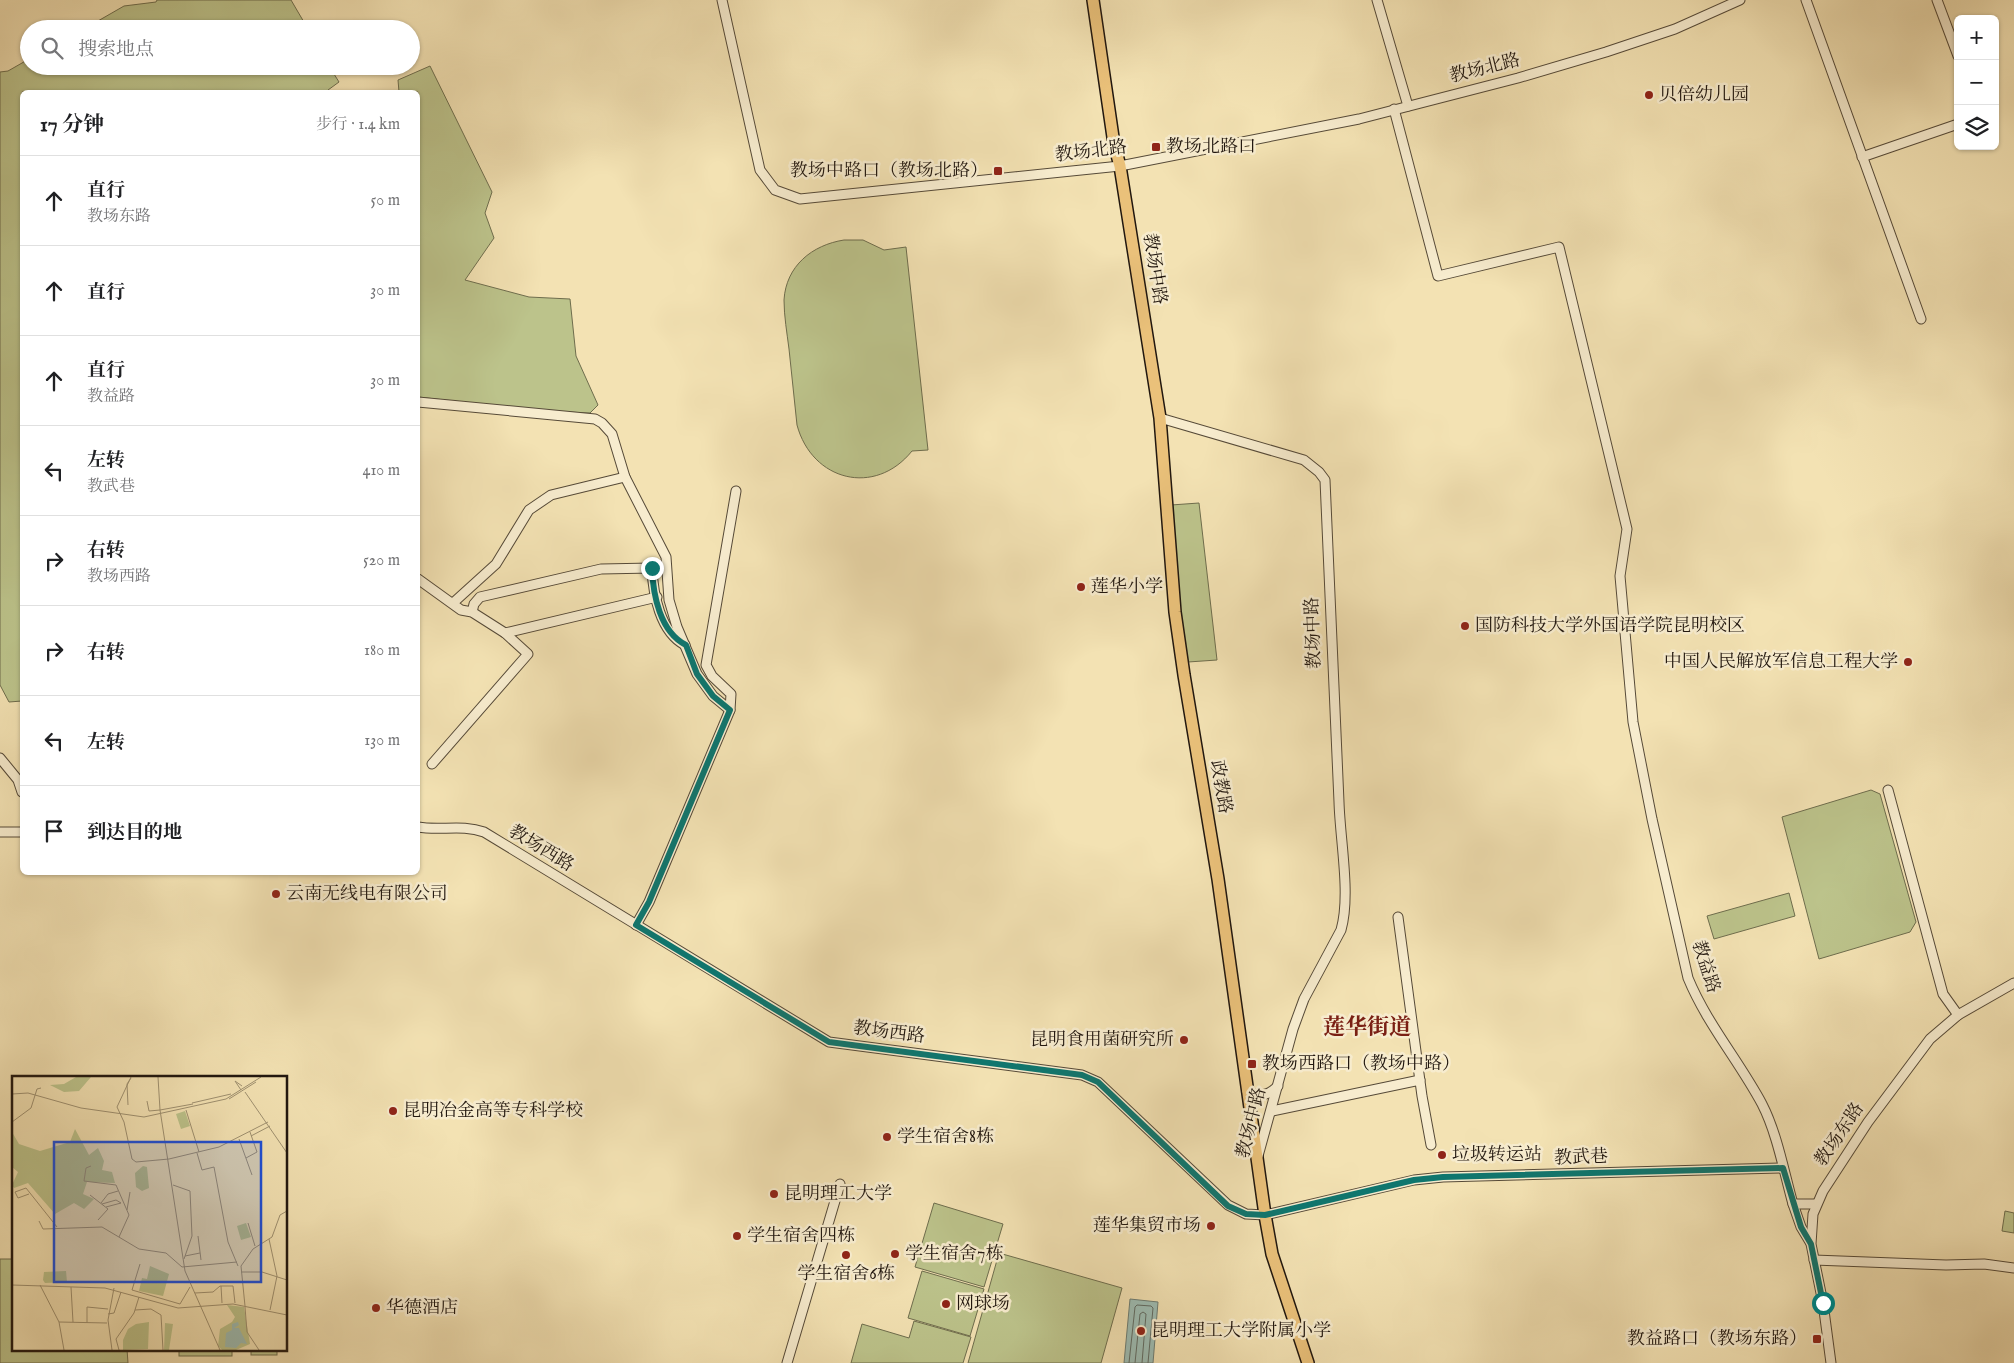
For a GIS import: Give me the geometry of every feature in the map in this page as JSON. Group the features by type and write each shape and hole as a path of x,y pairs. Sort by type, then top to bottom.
{"main road":[{"name":"教场中路","path":"1093,0 1114,144 1120,166 1160,418"},
{"name":"政教路","path":"1160,418 1175,612 1218,879 1257,1161"},
{"name":"教场中路","path":"1257,1161 1272,1254 1308,1363"}],"street":[{"name":"教场北路","path":"722,0 760,170 775,190 800,199 1120,166 1350,121 1518,78 1606,52 1675,29 1740,0"},
{"path":"1377,0 1408,106"},
{"path":"1806,0 1921,319"},
{"path":"1937,0 1954,45"},
{"name":"教益路","path":"1394,109 1438,276 1559,247 1628,529 1620,576 1633,722 1652,819 1688,978 1697,1001 1762,1105 1771,1126 1801,1227 1811,1244"},
{"path":"1862,157 1954,125"},
{"path":"420,402 594,419 602,423 612,434 625,476 666,557 669,600 677,627 697,674 713,696 730,710"},
{"name":"教场中路","path":"1160,418 1304,460 1319,472 1325,480 1344,911 1341,930 1298,1014 1257,1161"},
{"path":"453,604 496,564 529,510 551,495 625,476"},
{"path":"636,925 649,902 730,710 731,694 712,676 706,665 736,491"},
{"path":"472,612 474,604 480,597 601,570 652,568 660,612 666,626 677,640 686,645"},
{"path":"420,580 461,610 472,612 505,632 528,654 432,764"},
{"path":"505,632 657,597"},
{"path":"0,758 18,780 20,786"},
{"path":"1888,790 1943,994 1958,1015"},
{"name":"教场西路","path":"420,827 433,830 471,828 484,832 829,1042 1072,1073 1090,1077 1098,1082 1228,1206 1246,1214 1265,1215"},
{"path":"0,832 20,832"},
{"path":"1398,917 1420,1080 1431,1145"},
{"name":"教场东路","path":"1831,1363 1811,1244 1811,1227 1816,1204 1823,1190 1868,1122 1930,1039 1958,1015 2014,983"},
{"path":"1272,1111 1420,1080"},
{"path":"1247,1091 1263,1096 1272,1092 1278,1086"},
{"name":"教武巷","path":"1265,1215 1414,1180 1443,1177 1783,1168"},
{"path":"787,1363 840,1184"},
{"path":"1793,1204 1805,1206 1816,1204"},
{"path":"1814,1260 1946,1265 1984,1264 2014,1268"}],"green space":[{"path":"157,0 291,0 303,20 100,20 124,6 156,2"},
{"path":"20,64 20,75 335,75 339,82 328,90 20,90 20,701 9,702 0,685 0,72 8,71"},
{"path":"430,66 492,192 485,213 494,238 465,280 529,297 570,299 576,356 598,405 590,413 542,411 420,397 420,90 399,90 398,80 409,75 420,75 420,70"},
{"path":"844,240 863,240 884,250 906,247 928,450 912,451 897,465 881,474 863,478 846,476 830,470 816,459 805,444 797,425 784,312 786,288 795,267 811,252"},
{"path":"1199,503 1217,660 1188,662 1181,628 1171,505"},
{"path":"1871,790 1880,794 1916,922 1910,932 1819,959 1782,817"},
{"path":"1789,893 1795,916 1714,939 1707,916"},
{"path":"934,1203 1003,1224 984,1287 915,1267"},
{"path":"2005,1211 2014,1213 2014,1233 2002,1231"},
{"path":"999,1253 1122,1288 1101,1363 968,1363"},
{"path":"0,1259 12,1259 12,1350 127,1350 128,1363 0,1363"},
{"name":"网球场","path":"922,1271 984,1289 970,1336 908,1318"},
{"path":"914,1321 971,1337 963,1363 851,1363 862,1324 909,1338"},
{"path":"179,1350 232,1350 232,1356 179,1356"},
{"path":"251,1350 277,1350 277,1355 251,1355"}],"water":[{"path":"1130,1299 1158,1302 1153,1363 1124,1363"}],"place":[{"name":"贝倍幼儿园","path":"1649,95"},
{"name":"教场北路口","path":"1156,147"},
{"name":"教场中路口（教场北路）","path":"998,171"},
{"name":"莲华小学","path":"1081,587"},
{"name":"国防科技大学外国语学院昆明校区","path":"1465,626"},
{"name":"中国人民解放军信息工程大学","path":"1908,662"},
{"name":"云南无线电有限公司","path":"276,894"},
{"name":"昆明食用菌研究所","path":"1184,1040"},
{"name":"教场西路口（教场中路）","path":"1252,1064"},
{"name":"昆明冶金高等专科学校","path":"393,1111"},
{"name":"学生宿舍8栋","path":"887,1137"},
{"name":"垃圾转运站","path":"1442,1155"},
{"name":"昆明理工大学","path":"774,1194"},
{"name":"莲华集贸市场","path":"1211,1226"},
{"name":"学生宿舍四栋","path":"737,1236"},
{"name":"学生宿舍7栋","path":"895,1254"},
{"name":"学生宿舍6栋","path":"846,1255"},
{"name":"网球场","path":"946,1304"},
{"name":"华德酒店","path":"376,1308"},
{"name":"昆明理工大学附属小学","path":"1141,1331"},
{"name":"教益路口（教场东路）","path":"1817,1339"}],"district":[{"name":"莲华街道","path":"1367,1028"}],"route":[{"path":"652,568 652,579 660,612 666,626 677,640 686,645 697,674 713,696 730,710 649,902 636,925 829,1042 1090,1077 1098,1082 1228,1206 1246,1214 1265,1215 1414,1180 1443,1177 1783,1168 1801,1227 1811,1244 1823,1303"}]}
